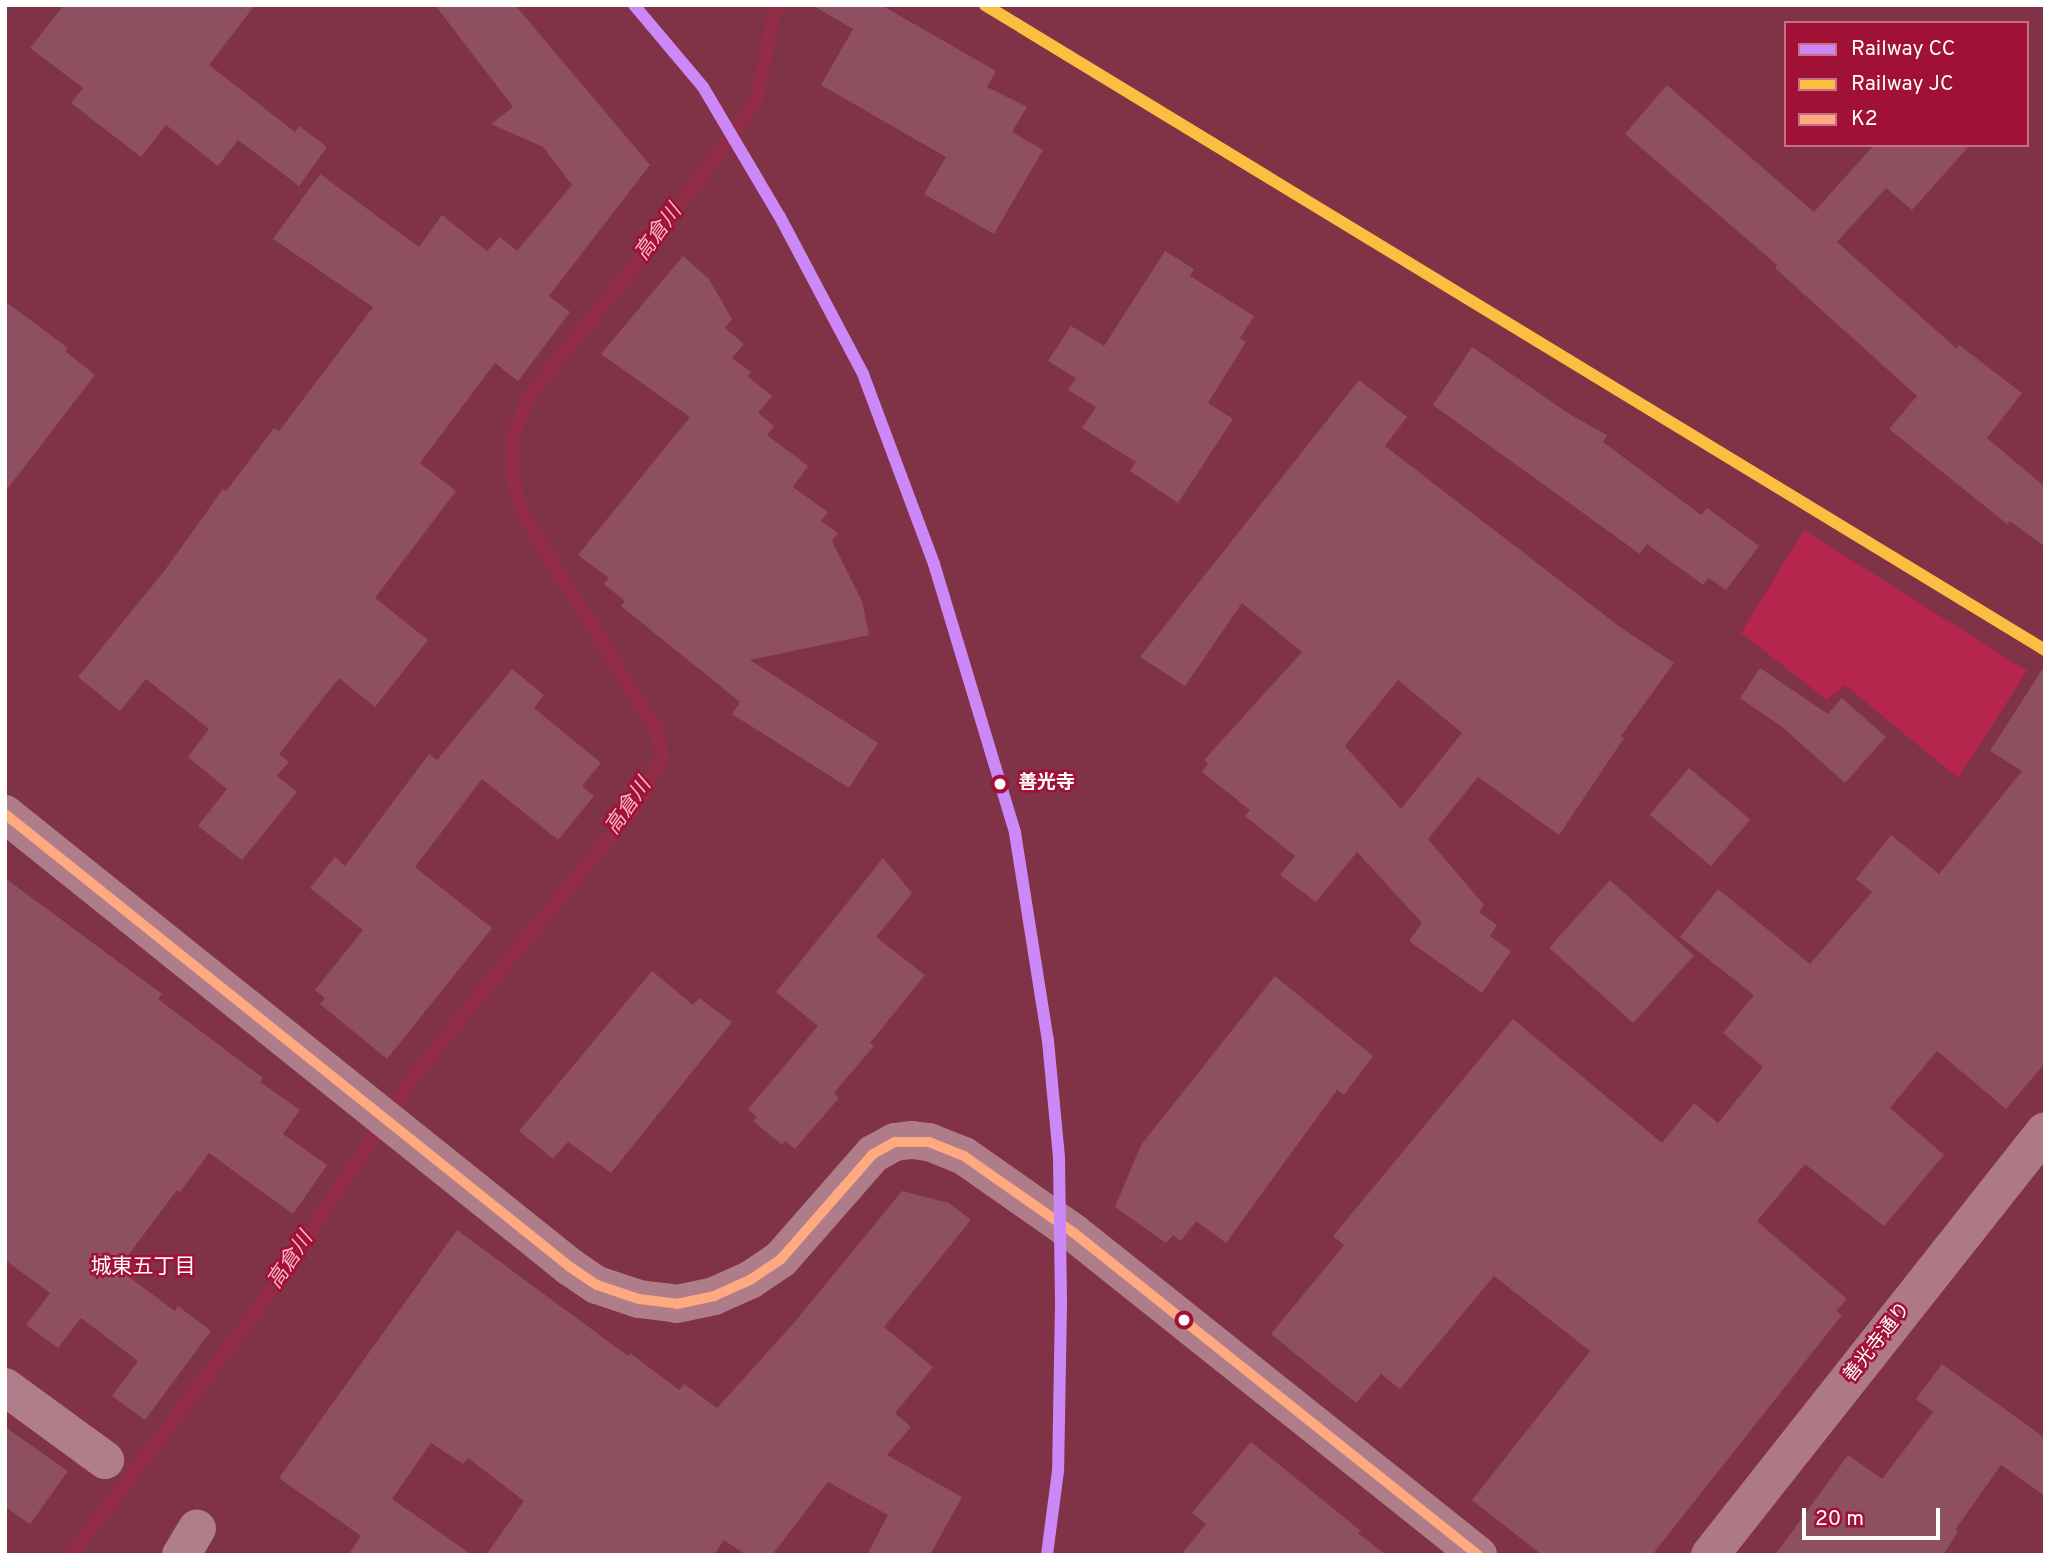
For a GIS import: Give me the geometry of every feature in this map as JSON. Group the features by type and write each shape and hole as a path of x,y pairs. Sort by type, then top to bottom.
{"highway":[{"path":"5,814 570,1267 597,1285 629,1296 677,1304 715,1296 750,1280 781,1259 873,1154 895,1142 929,1142 964,1156 1074,1233 1478,1555"}],"main road":[{"name":"善光寺通り","path":"1710,1555 2045,1131"}],"street":[{"path":"5,1387 104,1460"}],"shaded area":[{"path":"1804,530 2027,671 1958,778 1845,685 1827,700 1741,633"}],"building":[{"path":"64,5 255,5 209,65 295,132 299,126 327,147 299,186 238,140 218,166 166,125 141,157 71,103 83,88 30,48"},
{"path":"435,5 515,5 650,165 549,296 570,312 518,381 495,363 420,463 456,491 375,598 428,640 375,707 339,678 279,754 289,762 277,776 297,792 242,860 198,826 227,789 188,757 209,729 146,679 120,711 78,677 165,570 223,489 226,491 274,428 279,431 373,307 273,239 320,174 419,247 442,215 487,251 500,237 517,251 572,185 543,147 491,124 513,107"},
{"path":"812,5 881,5 996,71 987,87 1027,107 1012,132 1043,150 994,234 924,194 946,157 821,85 853,29"},
{"path":"1667,85 1814,212 1872,147 1968,147 1912,210 1886,188 1837,242 1957,349 1959,345 2022,393 1987,438 2045,487 2045,547 2010,521 2007,524 1889,429 1917,396 1775,268 1777,265 1625,134"},
{"path":"1165,251 1194,269 1190,276 1254,316 1240,338 1246,342 1208,403 1233,419 1178,503 1130,471 1136,462 1082,428 1096,407 1068,390 1076,378 1048,361 1071,326 1104,346"},
{"path":"683,256 709,279 732,319 725,328 744,344 732,358 751,372 747,376 772,396 758,413 774,426 767,435 808,466 793,487 828,512 821,521 838,533 832,541 862,601 869,635 750,660 878,743 849,788 732,714 740,702 621,606 625,601 604,584 609,578 578,555 690,417 601,354"},
{"path":"5,301 68,348 65,351 95,375 5,492"},
{"path":"1472,347 1571,415 1607,435 1603,442 1701,515 1707,508 1759,546 1726,590 1709,578 1703,585 1647,544 1640,554 1433,405"},
{"path":"1359,380 1407,417 1385,446 1620,627 1674,663 1621,736 1624,738 1559,835 1478,777 1428,839 1484,905 1479,912 1497,925 1490,936 1511,951 1482,993 1409,941 1422,923 1357,852 1316,902 1280,875 1295,856 1245,816 1250,810 1202,772 1208,764 1204,760 1302,652 1242,603 1185,686 1140,657","holes":["1398,680 1462,733 1401,809 1345,746"]},
{"path":"2045,665 2045,1063 2006,1109 1937,1051 1890,1108 1944,1155 1884,1226 1805,1164 1757,1221 1847,1299 1836,1311 1842,1315 1652,1555 1542,1555 1472,1500 1590,1351 1494,1276 1400,1389 1381,1374 1356,1403 1271,1334 1344,1245 1333,1236 1513,1019 1662,1143 1694,1103 1718,1123 1763,1067 1723,1033 1754,995 1680,937 1718,889 1810,964 1872,892 1856,879 1891,835 1939,874 2022,771 1990,751"},
{"path":"1760,668 1828,714 1842,698 1886,737 1845,783 1782,727 1740,698"},
{"path":"512,669 544,695 534,708 601,763 582,786 594,796 558,840 482,779 415,867 492,928 387,1059 320,1004 325,998 315,990 363,930 310,888 335,857 345,866 429,754 437,760"},
{"path":"1689,768 1750,819 1711,866 1650,815"},
{"path":"883,858 912,893 876,937 925,975 870,1043 874,1046 834,1093 839,1098 795,1149 785,1141 782,1145 753,1121 757,1117 748,1109 818,1026 776,992"},
{"path":"5,878 162,994 158,999 263,1078 260,1082 300,1110 283,1134 327,1165 293,1214 209,1153 180,1192 177,1190 118,1269 175,1311 178,1306 211,1331 145,1420 112,1396 138,1361 81,1318 58,1348 26,1325 50,1293 5,1260"},
{"path":"1610,880 1694,956 1633,1023 1549,948"},
{"path":"652,971 693,1005 699,998 732,1022 611,1173 568,1142 553,1159 519,1131"},
{"path":"1275,976 1373,1056 1344,1095 1337,1090 1226,1243 1196,1221 1181,1241 1173,1235 1166,1243 1115,1207 1141,1145"},
{"path":"902,1191 949,1203 971,1220 884,1327 933,1367 895,1413 911,1427 887,1455 962,1497 930,1555 867,1555 888,1515 828,1482 772,1555 746,1555 724,1540 714,1555 486,1555 524,1501 468,1458 463,1464 431,1443 392,1499 472,1555 348,1555 361,1536 279,1478 457,1230 628,1356 630,1353 679,1390 684,1384 717,1408 793,1324"},
{"path":"1942,1364 2045,1438 2045,1496 2001,1465 1955,1530 1958,1532 1943,1555 1775,1555 1848,1455 1882,1479 1933,1412 1916,1399"},
{"path":"5,1427 68,1471 30,1524 5,1507"},
{"path":"1251,1442 1361,1531 1358,1533 1386,1555 1181,1555 1206,1524 1192,1513"}],"waterway":[{"name":"高倉川","path":"71,1555 264,1301 420,1068 641,799 662,756 656,729 525,518 513,479 513,436 530,395 635,266 756,102 776,5"}],"rail line":[{"name":"CC","path":"634,5 703,87 780,217 863,374 934,564 1015,833 1048,1041 1059,1158 1061,1304 1058,1471 1047,1555"},
{"name":"JC","path":"985,5 2045,650"}],"transit line":[{"name":"K2","path":"5,814 570,1267 597,1285 639,1299 677,1304 714,1296 750,1280 781,1259 873,1154 895,1142 929,1142 964,1156 1074,1233 1478,1555"}],"place":[{"name":"善光寺","path":"1000,784"}],"district":[{"name":"城東五丁目","path":"143,1268"}]}
